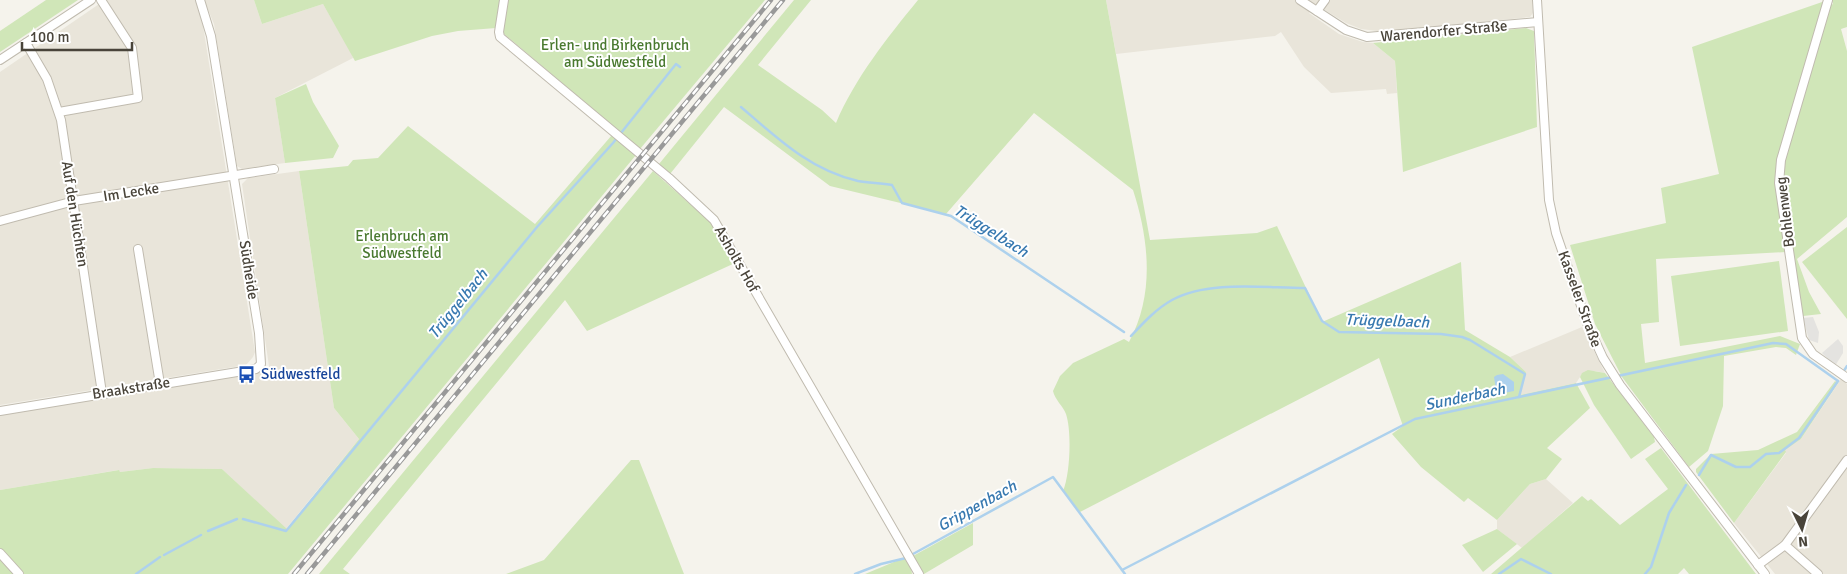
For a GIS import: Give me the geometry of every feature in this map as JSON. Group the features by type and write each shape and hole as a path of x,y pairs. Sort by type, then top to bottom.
{"street":[{"path":"0,60 91,0"},
{"path":"59,112 138,98 132,48 102,0"},
{"name":"Südheide","path":"200,0 209,24 259,333 261,364"},
{"name":"Asholts Hof","path":"504,0 498,32 500,37 615,132 714,220 919,574"},
{"name":"Warendorfer Straße","path":"1300,0 1346,30 1367,37 1538,22"},
{"path":"1317,11 1325,0"},
{"name":"Kasseler Straße","path":"1537,0 1547,181 1552,217 1587,322 1620,385 1765,574"},
{"name":"Bohlenweg","path":"1828,0 1781,160 1779,176 1802,338 1813,354 1844,376"},
{"name":"Auf den Hüchten","path":"26,44 47,79 59,112 102,392"},
{"path":"233,175 274,169"},
{"name":"Im Lecke","path":"0,221 74,201 233,175"},
{"path":"138,249 160,384"},
{"name":"Braakstraße","path":"0,411 102,392 256,368 261,364"},
{"path":"1758,565 1785,545 1847,460"},
{"path":"1785,545 1818,574"},
{"path":"0,553 19,574"}],"shaded area":[{"path":"105,0 195,0 201,13 255,352 246,365 0,405 0,72"},
{"path":"204,0 254,0 262,24 323,4 352,54 353,58 275,98 285,163 242,169 237,166 214,24"},
{"path":"1106,0 1532,0 1533,13 1530,17 1385,32 1361,29 1346,23 1315,4 1309,13 1339,34 1363,42 1373,43 1395,61 1397,93 1387,94 1386,89 1331,93 1304,67 1281,32 1275,36 1116,54"},
{"path":"299,171 334,408 359,439 286,529 222,469 153,468 120,472 118,470 0,490 0,415 265,371 269,366 242,184 248,178"},
{"path":"1813,317 1819,332 1818,343 1809,340 1803,318"},
{"path":"1582,327 1605,373 1595,371 1582,374 1576,383 1520,395 1526,372 1510,357"},
{"path":"1838,339 1843,346 1843,353 1835,366 1822,353"},
{"path":"1841,379 1847,384 1847,574 1775,574 1734,523 1786,453 1784,450 1801,439"},
{"path":"1546,479 1573,503 1522,548 1497,529 1497,520 1530,484"}],"green space":[{"path":"46,0 78,0 0,52 0,31"},
{"path":"254,0 500,0 496,28 458,31 432,36 355,61 323,4 262,24"},
{"name":"Erlen- und Birkenbruch am Südwestfeld","path":"508,0 765,0 640,149 503,33"},
{"path":"794,0 811,0 758,65 822,110 836,123 862,74 918,0 1106,0 1150,240 1257,233 1277,226 1322,322 1461,262 1465,330 1510,357 1526,372 1520,395 1576,383 1590,408 1547,448 1562,459 1546,479 1530,484 1497,520 1468,498 1464,502 1421,467 1392,434 1403,426 1379,358 1080,512 1063,491 1069,464 1069,431 1066,414 1053,391 1060,376 1073,363 1124,339 1129,342 1137,324 1143,305 1147,267 1143,228 1133,190 1034,113 946,214 830,186 724,107 670,174 659,164"},
{"path":"1832,0 1847,0 1847,27 1841,29 1847,51 1847,217 1797,259 1809,292 1821,314 1803,316 1782,182 1784,159 1829,6 1833,4"},
{"path":"1825,1 1776,165 1786,252 1656,259 1659,322 1641,324 1645,363 1780,336 1800,344 1796,355 1786,348 1776,347 1724,356 1723,406 1708,451 1689,467 1622,377 1595,324 1570,245 1666,223 1661,188 1719,174 1692,47"},
{"path":"1526,28 1534,31 1537,127 1403,172 1395,61 1373,43"},
{"path":"306,84 313,102 339,146 333,158 285,163 275,98"},
{"name":"Erlenbruch am Südwestfeld","path":"408,126 535,224 612,135 636,155 288,574 0,574 0,490 119,470 120,472 153,468 222,469 287,529 359,439 334,408 299,171 348,166 353,160 378,158"},
{"path":"653,171 711,223 735,263 587,331 565,300 343,569 350,574 319,574"},
{"path":"1847,227 1847,319 1802,262"},
{"path":"1779,261 1788,331 1680,346 1671,276"},
{"path":"1588,370 1605,373 1654,437 1655,442 1631,459 1594,405 1580,377 1582,373"},
{"path":"1835,381 1838,383 1801,439 1785,450 1786,452 1734,523 1696,472 1696,469 1711,454 1758,450 1797,432"},
{"path":"1661,448 1756,574 1689,574 1684,568 1678,574 1491,574 1582,496 1588,501 1591,499 1620,525 1668,489 1645,459"},
{"path":"631,460 639,460 684,574 506,574 544,560"},
{"path":"973,523 973,545 924,574 913,556"},
{"path":"1497,529 1517,544 1483,572 1462,545"},
{"path":"906,557 912,574 865,574"}],"water":[{"path":"1503,374 1514,382 1514,391 1504,393 1496,390 1494,377"}],"waterway":[{"name":"Trüggelbach","path":"243,519 286,531 537,227 613,143 676,64 680,67"},
{"name":"Trüggelbach","path":"741,107 781,141 809,161 841,176 858,181 892,185 902,203 951,216 1124,332"},
{"name":"Trüggelbach","path":"1131,336 1161,307 1186,294 1219,287 1237,286 1305,288 1322,321 1339,332 1441,334 1470,340 1525,374 1519,397"},
{"name":"Sunderbach","path":"1122,570 1415,419 1773,343 1786,344 1838,381"},
{"name":"Trüggelbach","path":"1842,374 1847,366"},
{"path":"1699,475 1711,455 1736,467 1750,467 1766,454 1779,453 1799,438 1838,381"},
{"name":"Grippenbach","path":"913,554 1053,477 1125,574"},
{"path":"1645,574 1651,567 1669,513 1686,485"},
{"name":"Trüggelbach","path":"208,531 237,519"},
{"name":"Trüggelbach","path":"164,555 201,535"},
{"name":"Trüggelbach","path":"136,574 160,557"},
{"name":"Grippenbach","path":"855,574 881,564 906,558"},
{"path":"1499,574 1521,559 1551,574"}],"railway":[{"path":"294,574 771,0"},
{"path":"307,574 783,0"}],"place":[{"name":"Südwestfeld","path":"247,374"}]}
